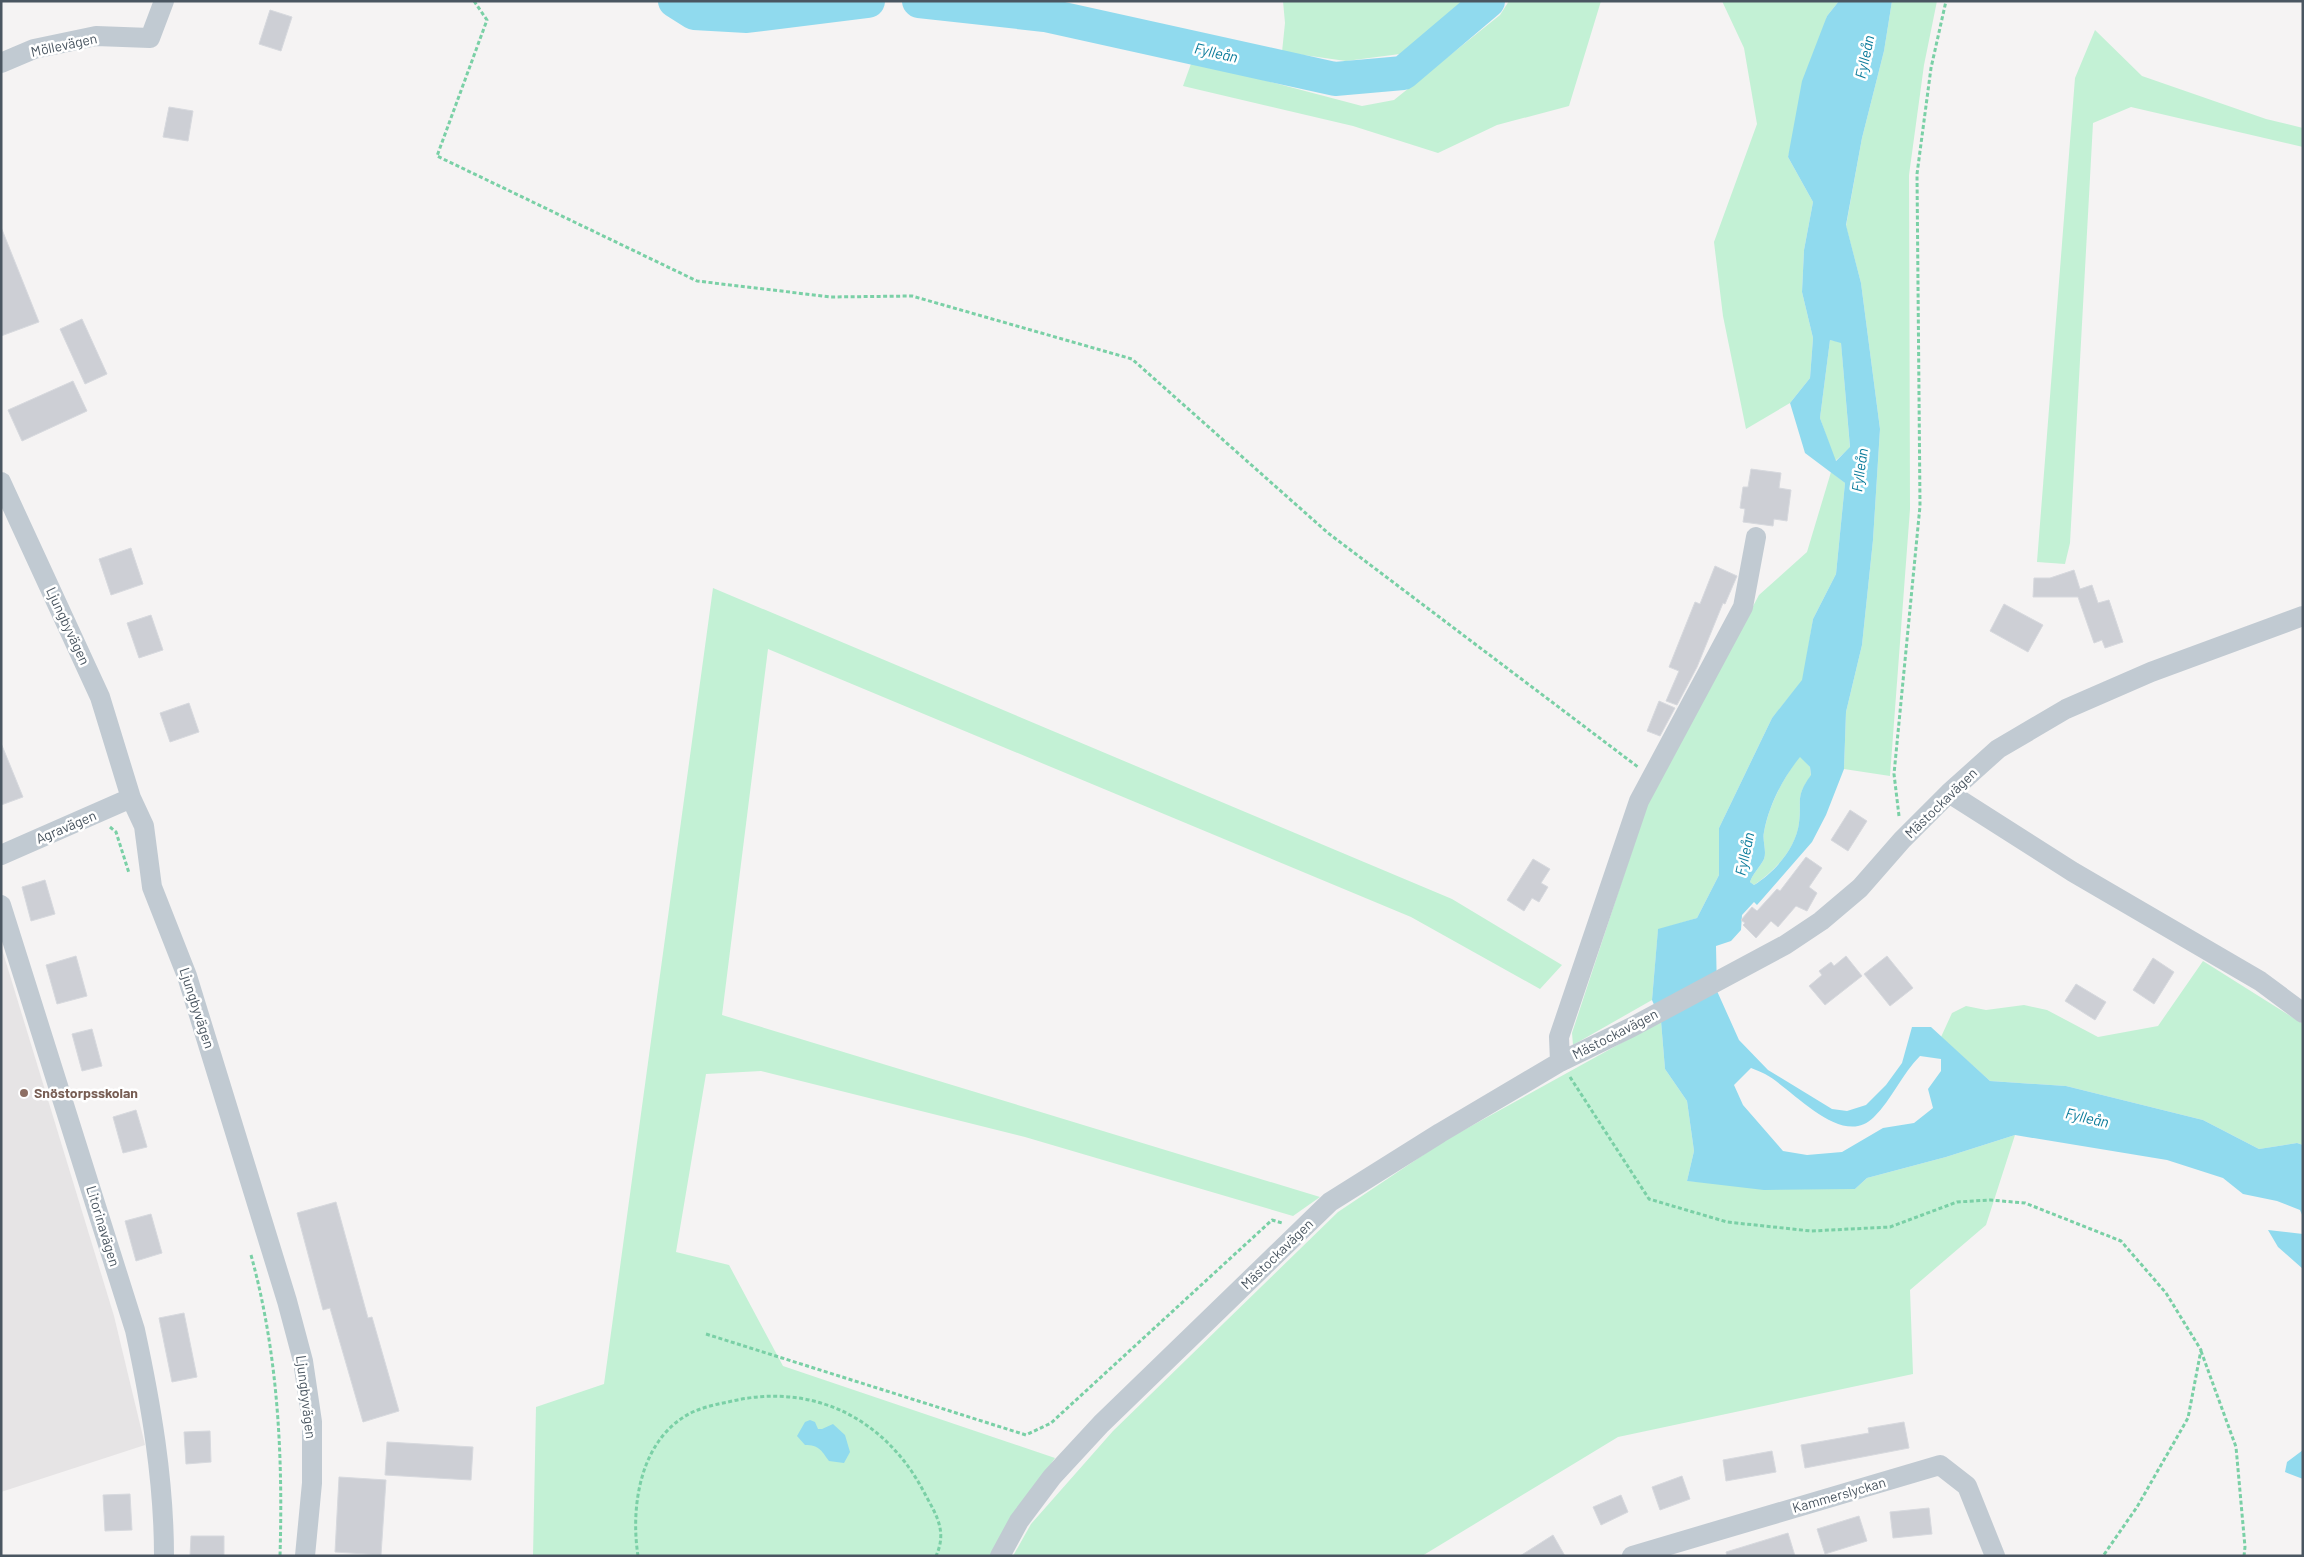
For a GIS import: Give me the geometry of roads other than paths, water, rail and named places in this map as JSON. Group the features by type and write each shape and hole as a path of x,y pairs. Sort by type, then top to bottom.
{"street":[{"name":"Möllevägen","path":"1,63 34,49 96,36 150,38 164,1"},
{"name":"Ljungbyvägen","path":"1,482 100,697 131,798 144,826 152,887 188,976 251,1179 303,1361 312,1422 312,1483 305,1556"},
{"path":"1560,1062 1559,1037 1638,801 1743,607 1756,537"},
{"name":"Mästockavägen","path":"1000,1556 1019,1521 1052,1477 1101,1424 1330,1202 1440,1133 1560,1062 1632,1027 1785,945 1821,922 1860,888 1902,840 1998,749 2066,709 2151,672 2303,616"},
{"path":"1950,793 2073,872 2260,981 2303,1012"},
{"name":"Agravägen","path":"1,855 103,812 131,798"},
{"name":"Litorinavägen","path":"1,905 135,1330 149,1395 159,1470 164,1556"},
{"name":"Kammerslyckan","path":"1640,1555 1940,1465 1967,1486 1996,1556"}],"water":[{"path":"1839,1 1892,1 1884,51 1862,138 1846,225 1861,283 1880,429 1873,540 1862,645 1846,712 1844,769 1826,815 1812,842 1757,905 1754,902 1742,915 1741,930 1731,941 1716,946 1717,991 1739,1040 1768,1070 1832,1109 1847,1111 1866,1105 1886,1085 1902,1063 1912,1027 1931,1027 1990,1081 2066,1086 2203,1120 2259,1149 2297,1143 2303,1145 2303,1217 2300,1210 2277,1201 2243,1194 2223,1178 2167,1160 2015,1135 1946,1157 1867,1178 1855,1189 1764,1190 1687,1181 1694,1151 1687,1101 1665,1069 1661,1021 1652,1000 1658,929 1697,918 1719,875 1719,828 1772,718 1802,680 1813,619 1836,574 1845,483 1805,453 1790,403 1810,378 1813,338 1802,292 1804,250 1813,202 1788,157 1802,81 1827,16","holes":["1830,340 1841,343 1850,447 1836,461 1820,418","1800,757 1810,767 1811,775 1801,794 1799,823 1794,842 1776,867 1754,885 1750,882 1765,856 1764,835 1769,812 1782,783","1920,1056 1941,1059 1941,1071 1928,1089 1933,1108 1914,1123 1883,1128 1842,1152 1807,1155 1783,1151 1743,1105 1734,1085 1751,1068 1776,1081 1833,1122 1847,1126 1861,1125 1874,1117"]},
{"path":"2268,1230 2303,1234 2303,1269 2278,1247"},
{"path":"810,1420 815,1422 818,1429 833,1424 845,1435 850,1452 844,1463 829,1461 819,1449 814,1446 805,1445 797,1436 805,1422"},
{"path":"2303,1450 2303,1479 2285,1472 2287,1462"}],"waterway":[{"name":"Fylleån","path":"675,1 694,13 747,16 868,1"},
{"name":"Fylleån","path":"919,1 1045,15 1335,79 1403,73 1488,1"}],"place":[{"name":"Snöstorpsskolan","path":"24,1093"}]}
